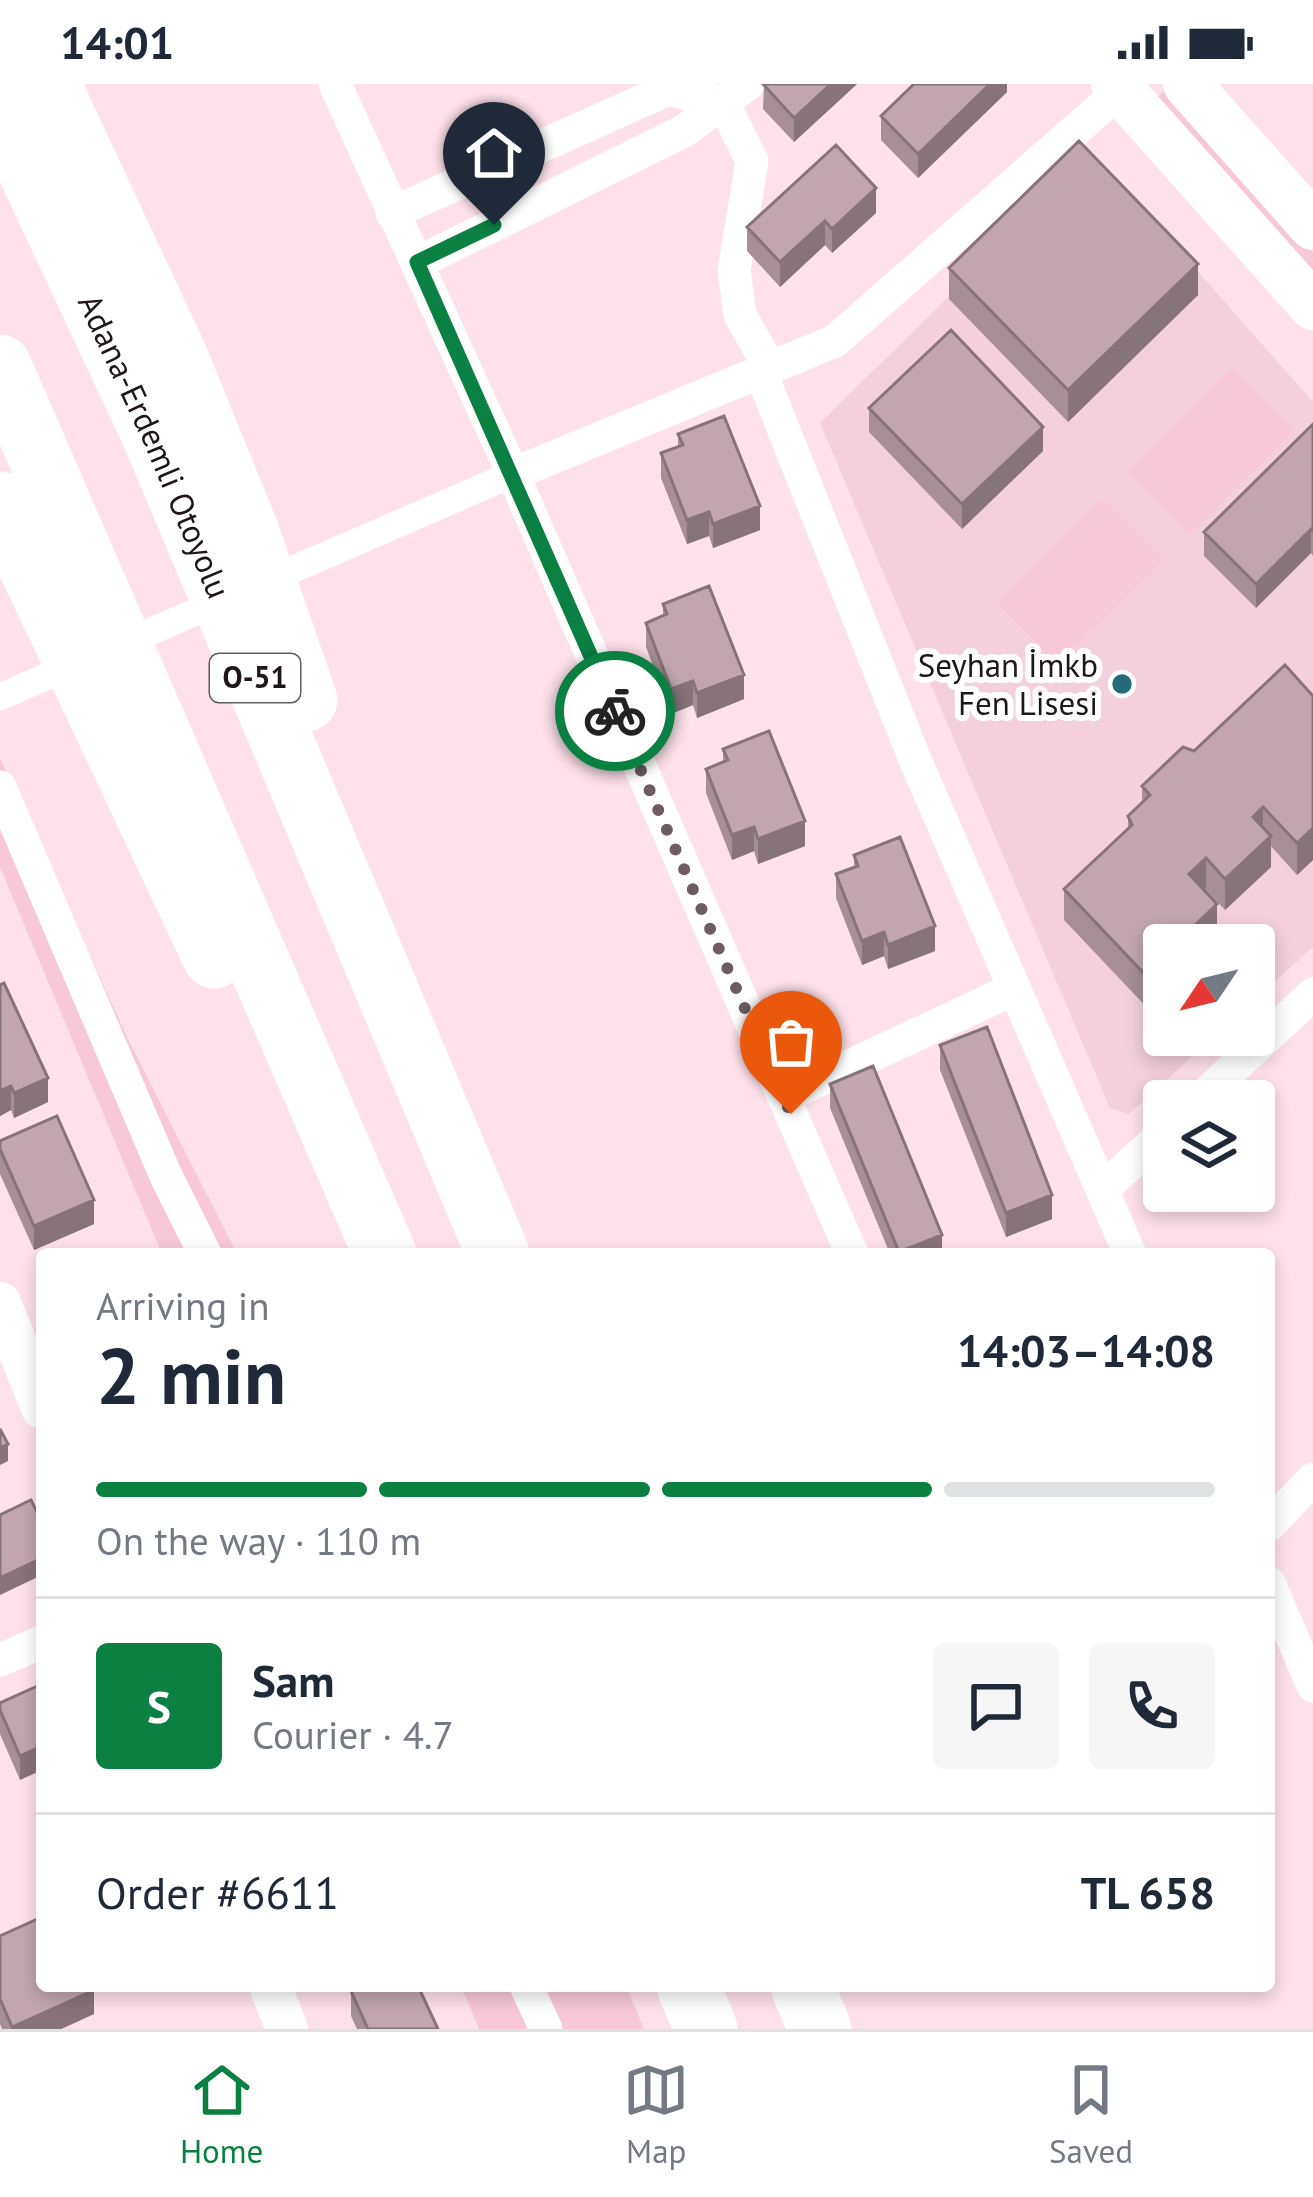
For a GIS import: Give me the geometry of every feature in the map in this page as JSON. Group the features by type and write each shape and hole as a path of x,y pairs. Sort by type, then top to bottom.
{"highway":[{"path":"49,84 176,356 247,530 495,1248"},
{"name":"Adana-Erdemli Otoyolu","path":"0,108 154,437 495,1248"},
{"path":"0,366 382,1248"},
{"path":"0,503 269,1071 371,1248"},
{"path":"691,1992 706,2029"},
{"path":"805,1992 820,2029"}],"main road":[{"path":"1187,84 1313,226"},
{"path":"1121,86 1313,306"}],"street":[{"path":"334,84 513,474 849,1248"},
{"path":"392,213 674,86 736,94"},
{"path":"0,697 513,474 835,341 1121,86"},
{"path":"417,262 684,131 736,94"},
{"path":"736,94 752,161 734,270 740,315 916,762 1128,1248"},
{"path":"0,787 166,1176 202,1248"},
{"path":"783,1097 1013,989"},
{"path":"1221,1080 1313,994"},
{"path":"1103,1189 1143,1152"},
{"path":"0,1303 36,1393"},
{"path":"1275,1519 1313,1479"},
{"path":"1275,1597 1313,1686"},
{"path":"0,1660 36,1645"},
{"path":"272,1992 287,2029"},
{"path":"529,1992 546,2029"}],"shaded area":[{"path":"1167,89 1313,253 1313,275 1157,97"},
{"name":"Seyhan İmkb Fen Lisesi","path":"1109,171 1313,402 1313,947 1275,981 1275,924 1143,924 1143,1056 1193,1056 1166,1080 1143,1080 1143,1101 1129,1114 1110,1108 820,423 1034,213"},
{"path":"1232,368 1294,430 1190,534 1128,471"},
{"path":"1102,499 1163,560 1058,664 997,603"},
{"path":"0,758 128,1039 234,1248 159,1248 0,867"},
{"path":"464,1992 629,1992 644,2029 479,2029"}],"building":[{"path":"763,84 831,84 794,118"},
{"path":"914,84 990,84 918,154 881,116"},
{"path":"1079,141 1198,264 1068,390 949,268"},
{"path":"836,145 876,188 832,229 825,221 780,262 747,227"},
{"path":"951,330 1043,427 962,504 869,408"},
{"path":"724,416 760,506 713,524 709,512 687,520 661,453 683,445 678,434"},
{"path":"1313,424 1313,531 1256,584 1204,532"},
{"path":"709,586 744,675 697,693 693,681 671,689 646,623 667,614 663,604"},
{"path":"1285,665 1313,696 1313,828 1297,843 1263,807 1253,817 1271,836 1225,879 1206,858 1189,874 1217,904 1196,924 1143,924 1143,972 1064,889 1132,825 1128,816 1150,795 1142,786 1183,747 1194,751"},
{"path":"769,731 805,821 758,839 754,827 732,835 706,769 728,760 723,749"},
{"path":"900,837 935,926 888,945 884,932 862,941 836,874 858,866 854,855"},
{"path":"4,983 48,1078 14,1093 11,1086 0,1091 0,985"},
{"path":"987,1027 1052,1195 1006,1213 940,1045"},
{"path":"873,1066 942,1235 897,1248 830,1084"},
{"path":"57,1116 94,1200 34,1226 0,1141"},
{"path":"31,1500 36,1510 36,1561 0,1578 0,1515"},
{"path":"36,1687 36,1749 20,1756 0,1703"},
{"path":"36,1920 36,1992 90,1992 12,2027 0,1999 0,1936"},
{"path":"351,1992 421,1992 438,2029 368,2029"}],"way so far":[{"path":"615,711 791,1114"}],"place":[{"name":"Seyhan İmkb Fen Lisesi","path":"1122,684"}],"route":[{"path":"494,225 417,262 615,711"}]}
